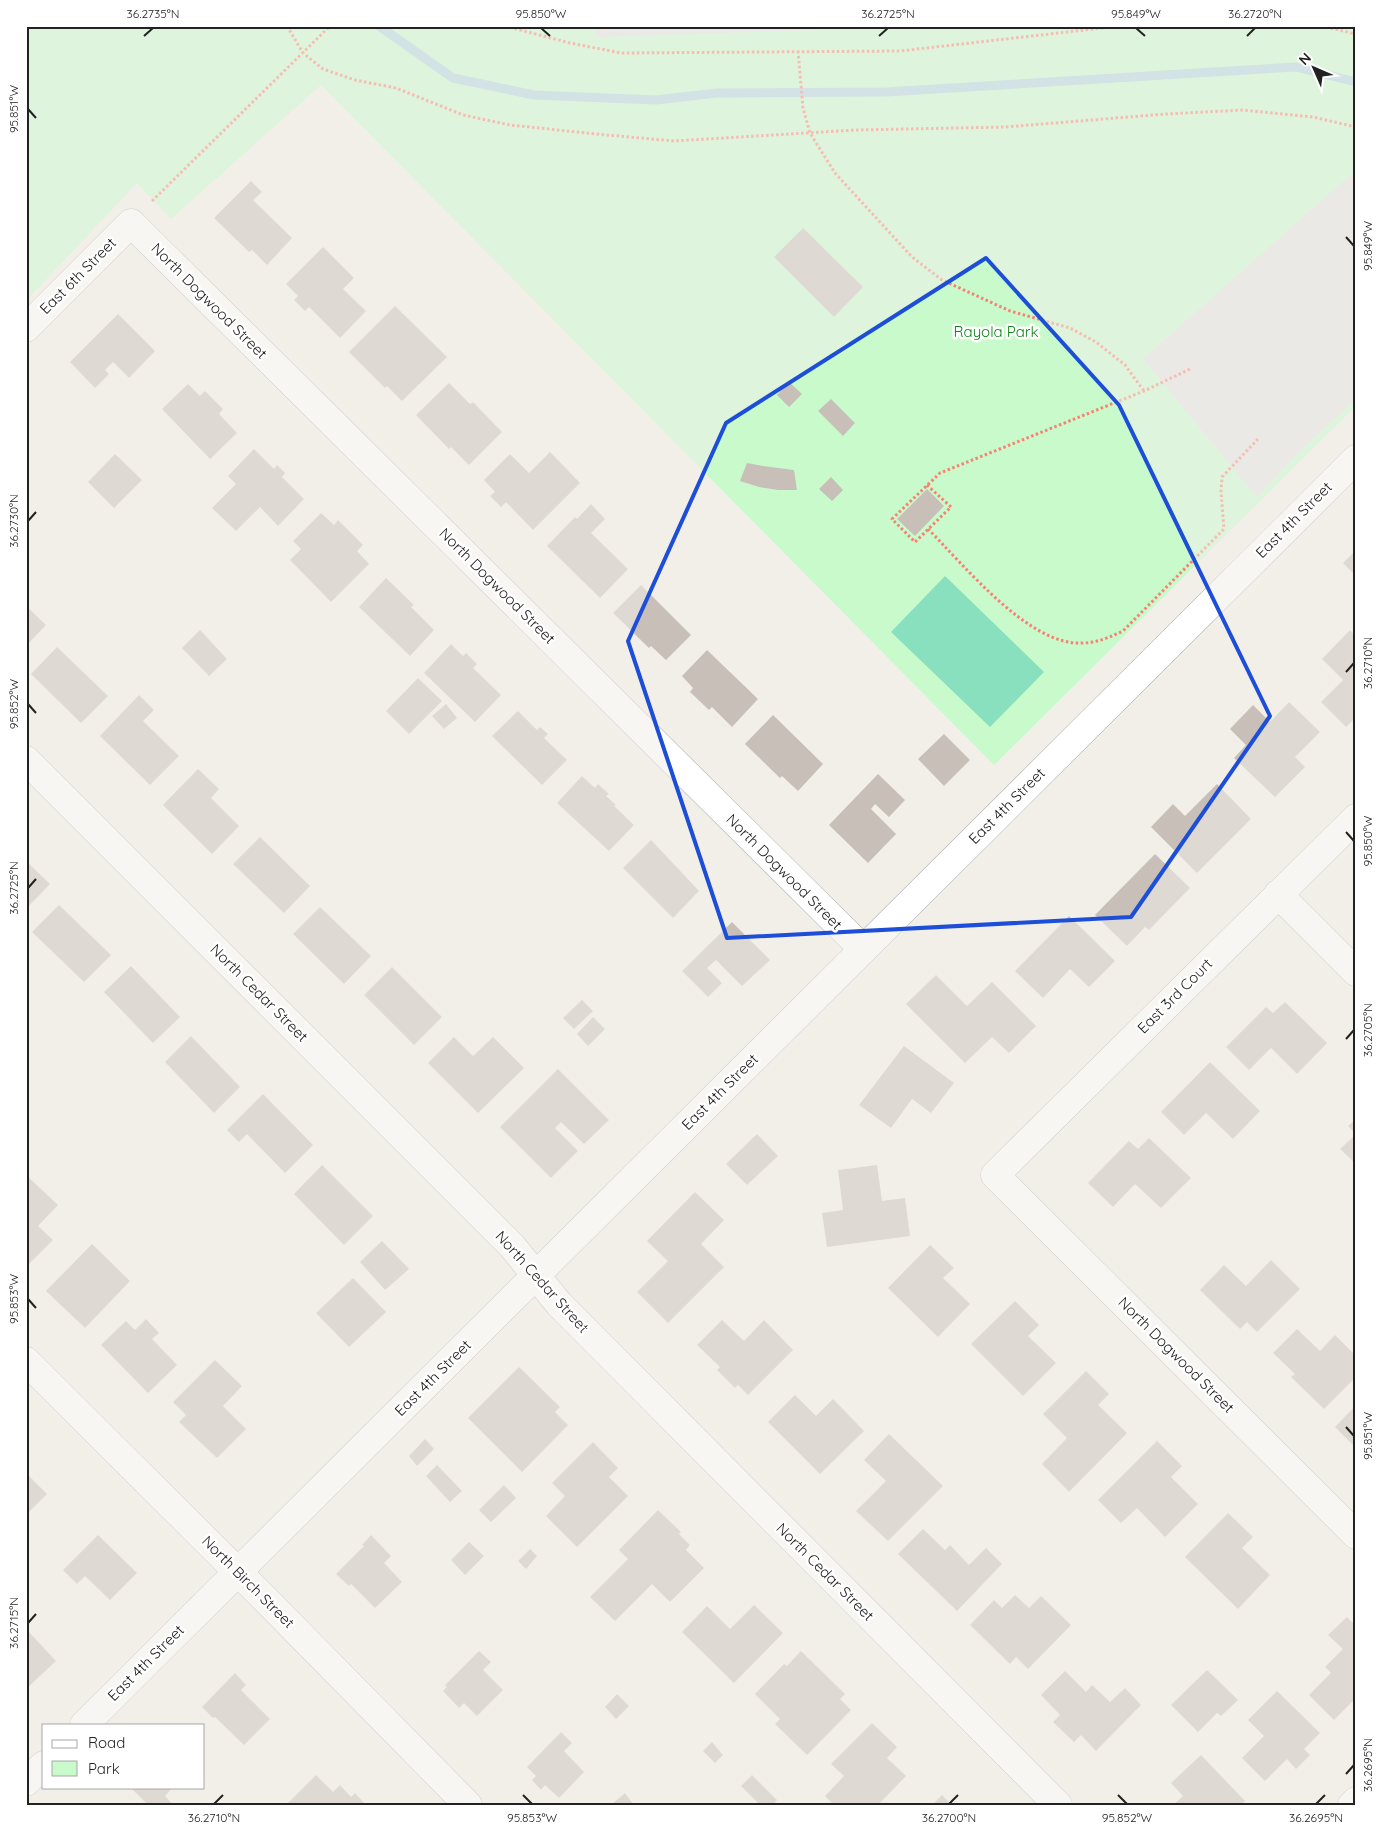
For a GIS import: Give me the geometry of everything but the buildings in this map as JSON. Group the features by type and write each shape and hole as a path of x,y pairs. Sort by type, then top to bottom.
{"street":[{"name":"East 6th Street","path":"26,328 131,224"},
{"name":"North Dogwood Street","path":"131,224 863,949"},
{"name":"East 4th Street","path":"85,1724 1356,459"},
{"name":"North Cedar Street","path":"26,760 505,1239 566,1311 1058,1805"},
{"name":"East 3rd Court","path":"995,1175 1356,818"},
{"path":"1278,894 1356,972"},
{"name":"North Dogwood Street","path":"995,1175 1356,1535"},
{"name":"North Birch Street","path":"26,1361 468,1805"},
{"path":"26,1782 42,1767"},
{"path":"1352,1805 1356,1801"}],"path":[{"path":"287,26 302,53 323,69 347,77 396,88 462,115 510,125 674,141 855,130 1004,127 1166,114 1244,110 1312,117 1356,126"},
{"path":"131,224 157,195 330,26"},
{"path":"505,26 570,44 621,53 900,51 1120,26"},
{"path":"1322,26 1356,34"},
{"path":"798,51 803,108 810,132 835,173 912,257 942,280 1010,311 1070,328 1096,342 1124,365 1144,391"},
{"path":"927,485 951,507 915,542 892,518 940,472 1144,391 1190,369"},
{"path":"928,528 1008,610 1030,626 1054,639 1069,643 1104,639 1123,631 1224,529 1221,491 1222,477 1258,439"}],"highlighted area":[{"path":"986,258 1119,405 1270,716 1131,917 727,938 628,641 726,423"}],"green space":[{"name":"Rayola Park","path":"26,26 1356,26 1356,406 994,765 321,85 171,219 137,183 26,301"},
{"path":"945,576 1044,672 990,727 891,632"}],"shaded area":[{"path":"596,26 944,26 595,37"},
{"path":"1356,170 1356,398 1301,450 1257,497 1143,359"}],"waterway":[{"path":"379,26 453,78 534,95 656,100 717,93 886,92 1296,67 1356,82"}]}
